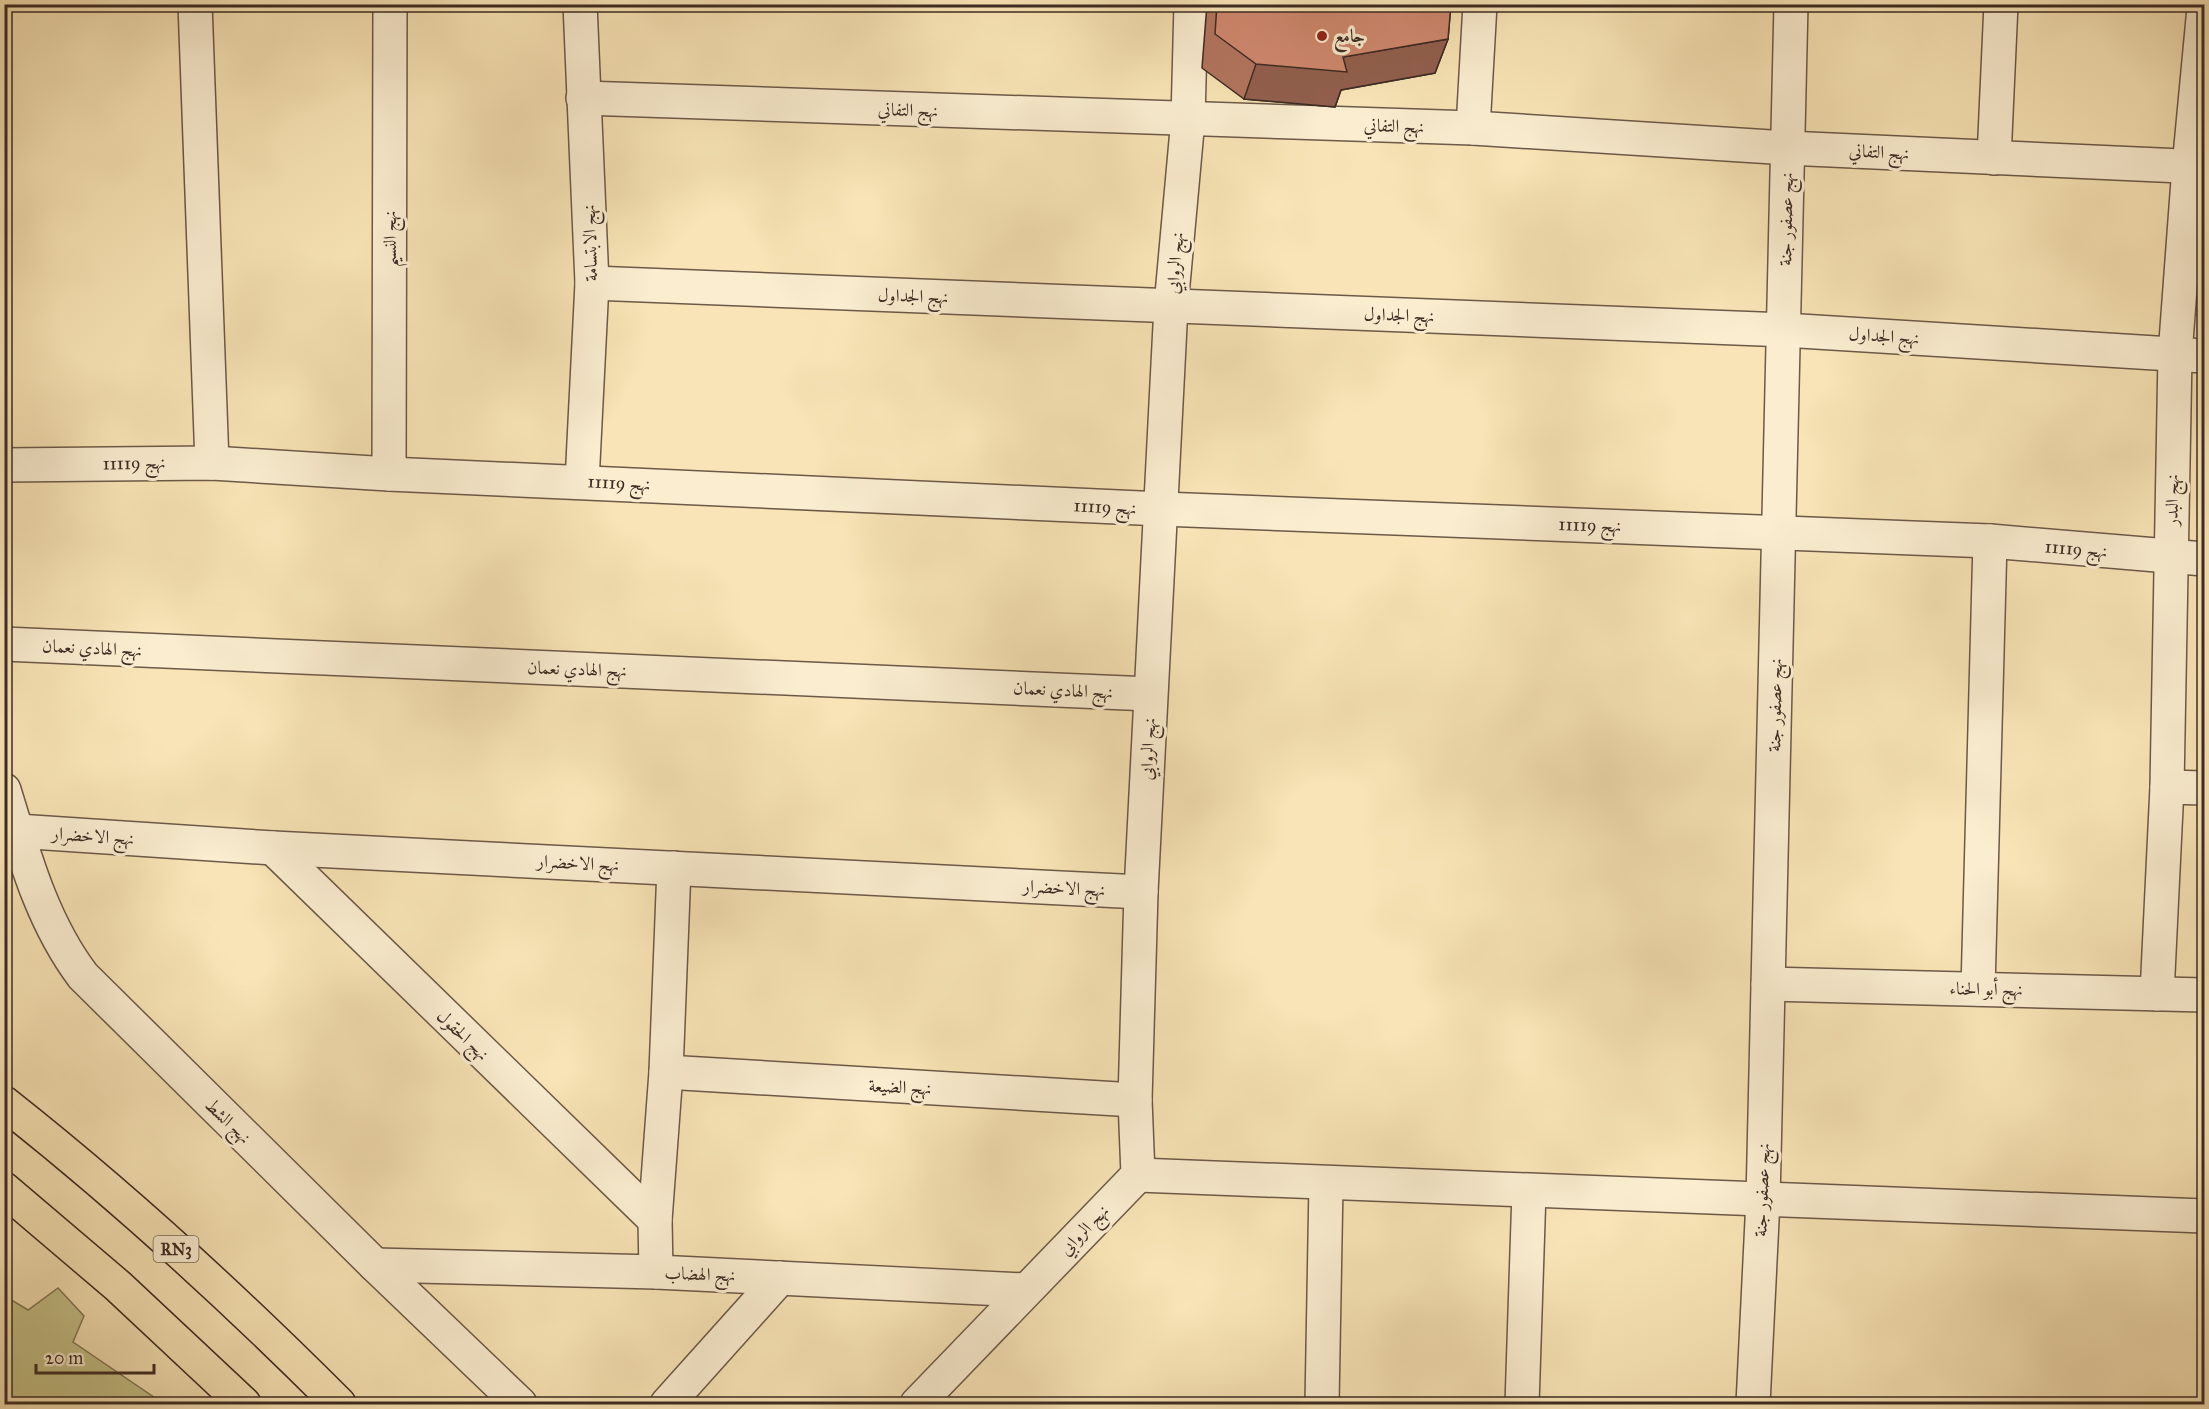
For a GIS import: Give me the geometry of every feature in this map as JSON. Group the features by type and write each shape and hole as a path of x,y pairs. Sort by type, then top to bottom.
{"highway":[{"name":"RN3","path":"4,1103 94,1174 283,1348 339,1404"},
{"path":"4,1189 118,1286 244,1404"}],"street":[{"path":"195,4 212,463"},
{"name":"نهج النسيم","path":"389,474 390,4"},
{"name":"نهج الابتسامة","path":"580,4 592,283 582,482"},
{"name":"نهج الروابي","path":"917,1404 1138,1175 1135,1100 1141,892 1171,306 1188,119 1191,4"},
{"path":"1473,128 1480,4"},
{"name":"نهج عصفور جنة","path":"1753,1404 1763,1200 1791,4"},
{"path":"1994,158 2001,4"},
{"name":"نهج البدر","path":"2157,994 2167,787 2171,558 2190,356 2205,8"},
{"name":"نهج التفاني","path":"583,98 1473,128 1787,148 2197,167"},
{"name":"نهج الجداول","path":"592,283 1784,330 2190,356"},
{"name":"نهج 11119","path":"4,465 212,463 389,474 1162,509 1990,541 2171,558 2205,559"},
{"path":"1978,989 1990,541"},
{"name":"نهج الهادي نعمان","path":"4,644 1150,694"},
{"path":"2167,787 2205,788"},
{"name":"نهج الشط","path":"4,790 38,895 72,961 83,976 375,1265 520,1404"},
{"name":"نهج الاخضرار","path":"16,831 273,848 1141,892"},
{"name":"نهج الحقول","path":"273,848 655,1220"},
{"path":"656,1272 655,1220 666,1072 674,868"},
{"name":"نهج أبو الحناء","path":"1768,984 2205,995"},
{"name":"نهج الضيعة","path":"666,1072 1135,1100"},
{"path":"1138,1175 2205,1216"},
{"path":"1322,1404 1326,1184"},
{"path":"1522,1404 1529,1191"},
{"name":"نهج الهضاب","path":"375,1265 656,1272 1025,1290"},
{"path":"667,1404 780,1278"}],"shaded area":[{"path":"2196,256 2204,257 2204,315 2187,314"},
{"path":"58,1288 84,1316 73,1342 164,1404 5,1404 5,1296 28,1310"}],"building":[{"path":"1217,4 1451,4 1448,39 1343,57 1347,72 1256,64 1215,34"}],"place":[{"name":"جامع","path":"1322,36"}]}
